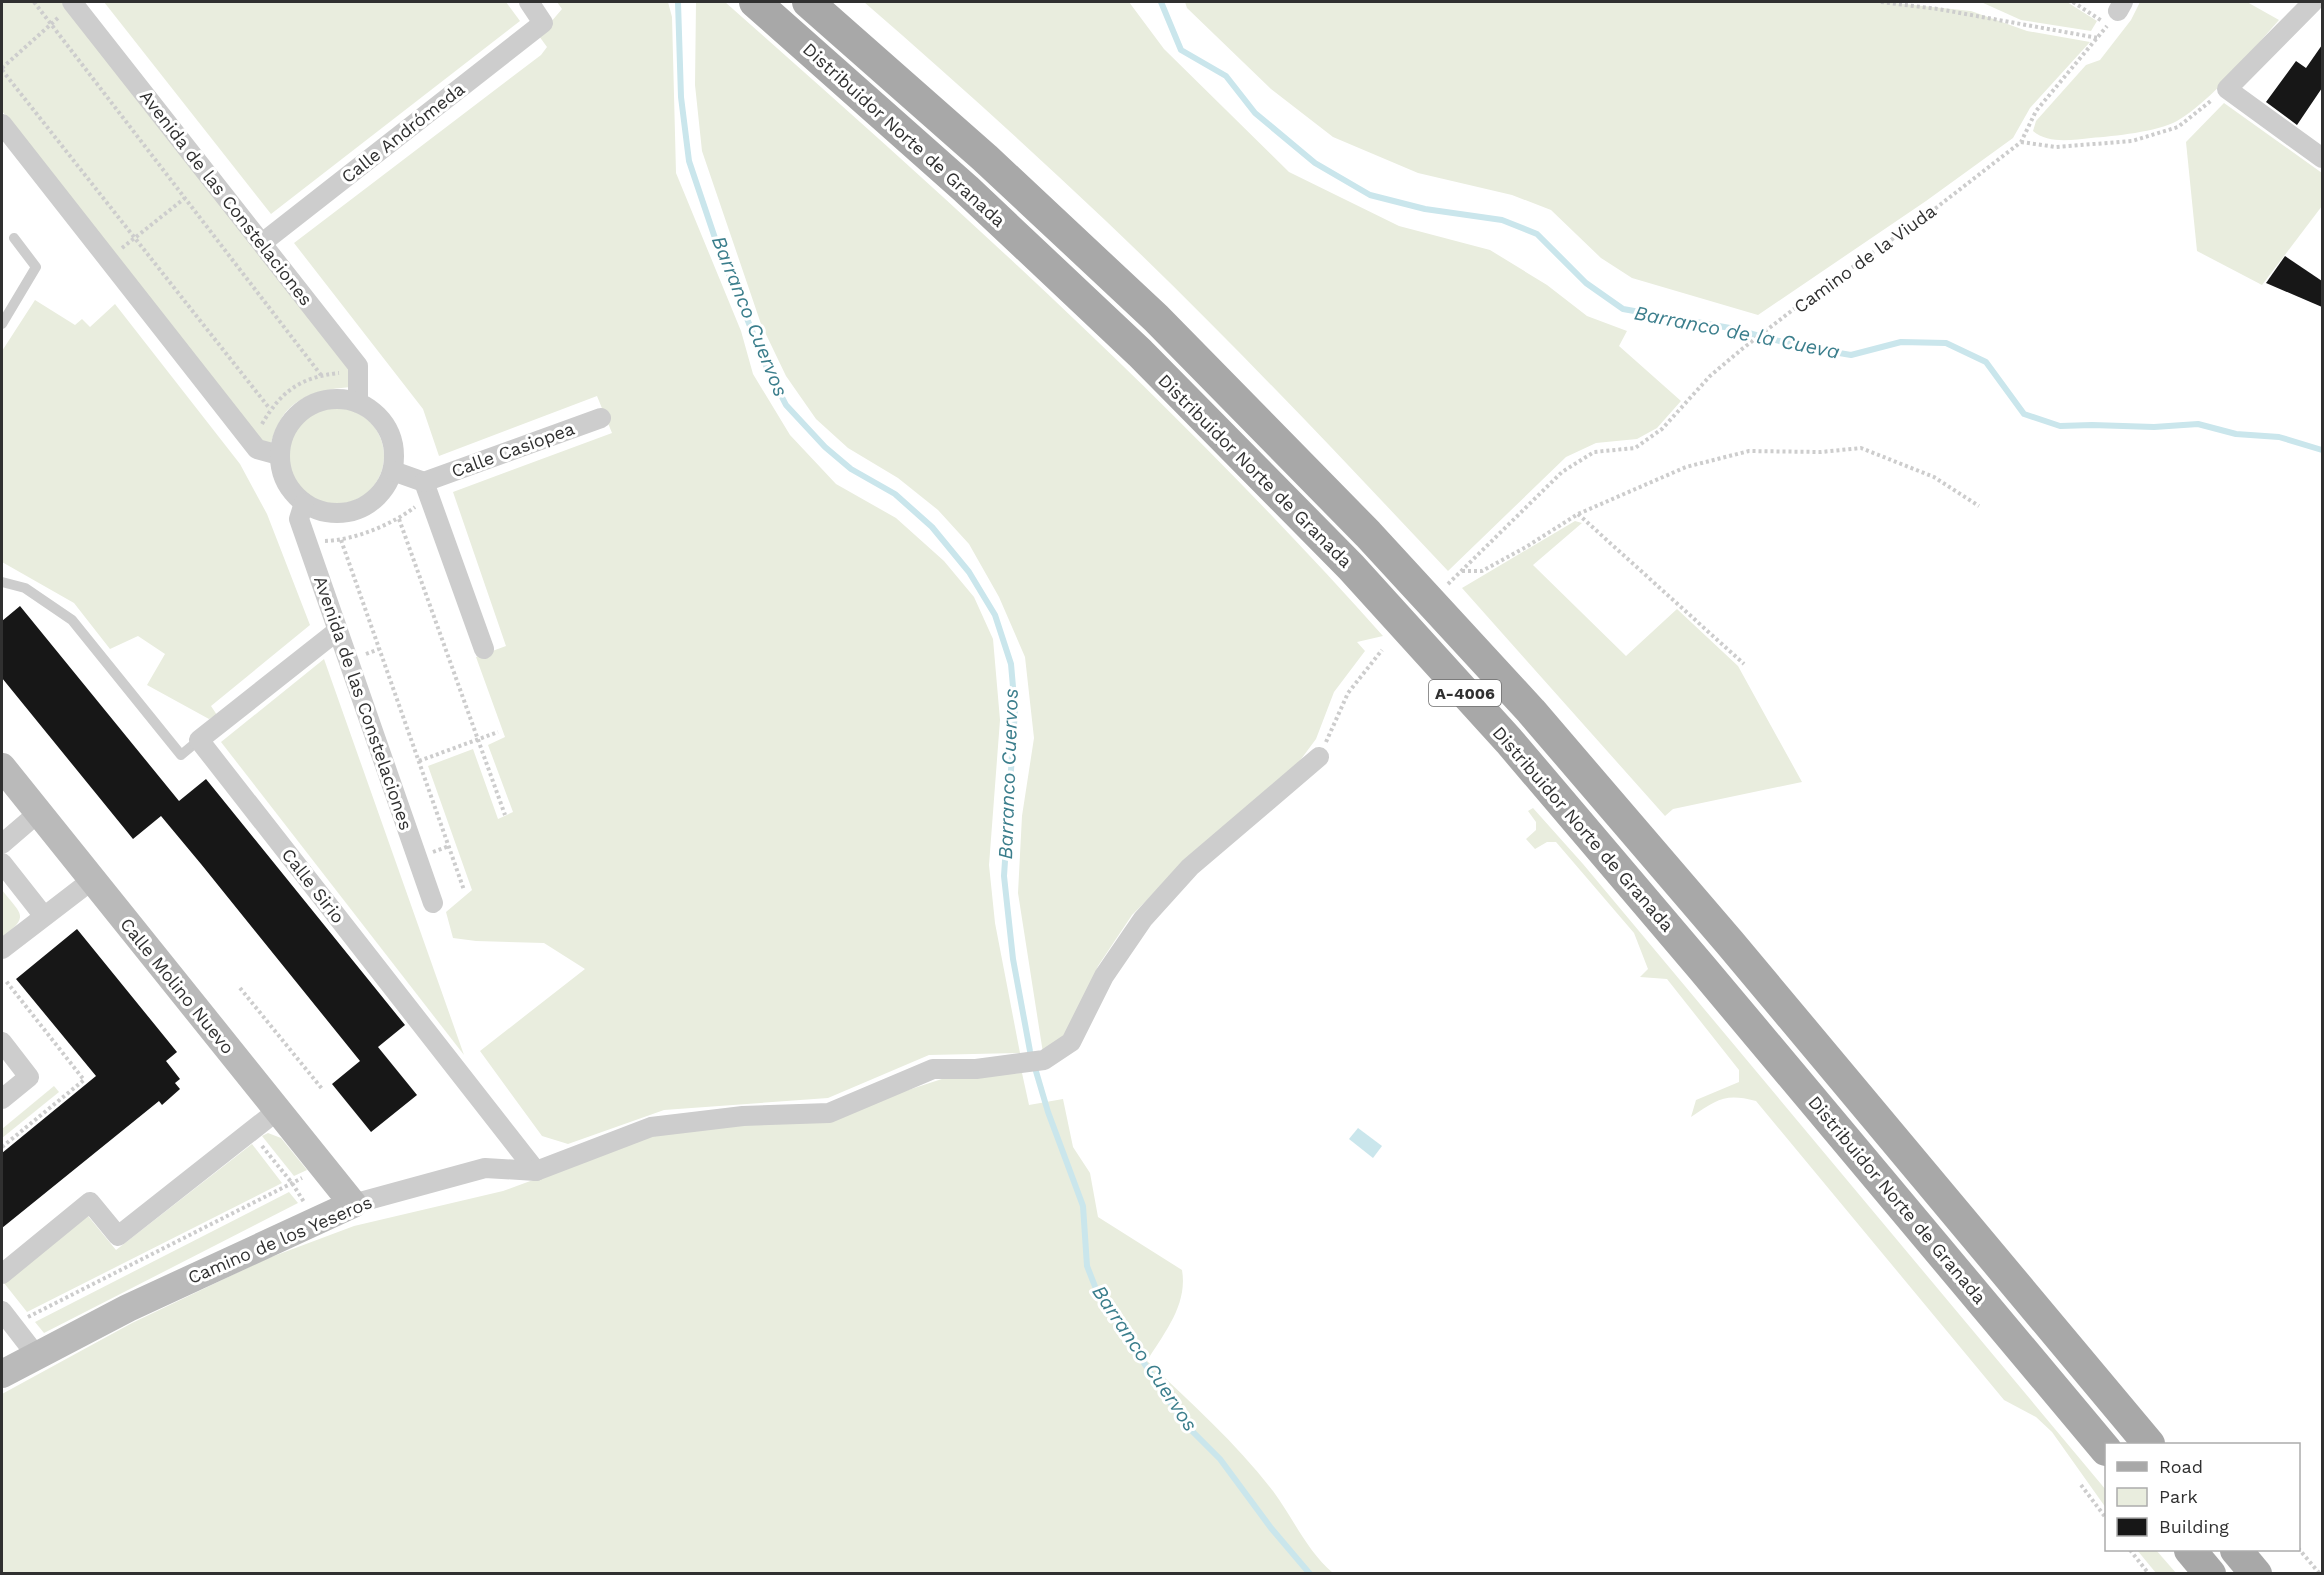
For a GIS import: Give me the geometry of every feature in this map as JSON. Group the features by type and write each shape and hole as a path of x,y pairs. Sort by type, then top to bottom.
{"main road":[{"name":"Distribuidor Norte de Granada","path":"755,2 966,189 1114,328 1351,567 1532,768 2105,1449"},
{"name":"Distribuidor Norte de Granada","path":"808,2 985,158 1156,318 1368,534 1531,711 1692,898 2148,1443"},
{"path":"2191,1551 2210,1574"},
{"path":"2237,1551 2256,1574"}],"street":[{"name":"Calle Andrómeda","path":"262,243 543,23 529,2"},
{"path":"2313,2 2227,89 2322,158"},
{"name":"Avenida de las Constelaciones","path":"66,9 262,243 358,366 358,403"},
{"path":"2,124 257,449 279,455"},
{"path":"340,399 358,403 372,411 384,423 391,438 394,454 393,471 385,488 373,501 357,510 339,514 320,511 304,503 290,490 282,473 279,455 282,437 291,421 305,408 322,401 340,399"},
{"name":"Calle Casiopea","path":"424,482 601,418"},
{"path":"393,471 424,482 484,649"},
{"name":"Avenida de las Constelaciones","path":"304,503 299,519 433,903"},
{"path":"199,740 337,631"},
{"name":"Calle Sirio","path":"199,740 536,1171"},
{"name":"Camino de los Yeseros","path":"2,1374 128,1308 353,1204 485,1168 536,1171 651,1127 743,1116 829,1113 933,1069 976,1069 1044,1060 1071,1042 1104,976 1143,919 1190,867 1319,757"},
{"name":"Calle Molino Nuevo","path":"2,767 353,1204"},
{"path":"2,844 38,813"},
{"path":"2,863 43,915"},
{"path":"2,949 43,915 92,880"},
{"path":"2,1042 29,1077 2,1099"},
{"path":"2,1274 90,1202 118,1236 278,1110"},
{"path":"2,1311 36,1355"}],"lane":[{"path":"2,324 36,267 14,238"},
{"path":"2,582 25,588 72,620 181,755 199,740"}],"path":[{"path":"34,2 321,375"},
{"path":"1881,2 1938,9 2098,38"},
{"path":"2073,2 2116,12"},
{"path":"66,9 2,69 270,410"},
{"name":"Camino de la Viuda","path":"1448,585 1562,472 1594,452 1635,447 1662,429 1710,376 1742,349 1803,302 1932,211 2021,142 2036,111 2098,38 2116,12"},
{"path":"2021,142 2056,147 2132,141 2178,127 2227,89"},
{"path":"114,254 185,198"},
{"path":"257,432 270,410 290,387 321,375 341,372"},
{"path":"1461,571 1482,571 1526,547 1578,514 1686,467 1749,452 1821,452 1861,448 1934,477 1979,507"},
{"path":"318,541 341,540 399,519 416,506"},
{"path":"1578,514 1744,664"},
{"path":"399,519 505,815"},
{"path":"341,540 465,890"},
{"path":"360,656 379,649"},
{"path":"1319,757 1348,693 1382,650"},
{"path":"419,760 498,732"},
{"path":"430,853 449,846"},
{"path":"240,988 323,1090"},
{"path":"256,1139 292,1183 304,1202"},
{"path":"25,1319 310,1174"},
{"path":"2081,1485 2105,1517"},
{"path":"2300,1550 2320,1574"},
{"path":"2131,1551 2149,1574"}],"green space":[{"path":"2,2 64,2 353,367 351,387 321,391 303,398 281,419 270,445 257,439 2,111"},
{"path":"104,2 506,2 520,21 271,214"},
{"path":"557,2 668,2 672,17 676,173 741,331 753,374 790,435 836,484 896,518 944,561 974,597 993,639 1000,720 989,865 995,923 1020,1053 929,1055 828,1098 664,1110 568,1144 542,1136 480,1051 585,969 544,943 453,938 446,912 472,890 428,766 473,749 498,819 513,812 488,745 505,737 476,657 506,646 453,492 612,433 597,396 439,456 423,409 294,243 541,55 547,47 539,36 562,9"},
{"path":"696,2 725,2 980,231 1146,388 1227,469 1383,636 1357,642 1365,651 1334,692 1316,739 1293,770 1180,867 1132,915 1098,966 1074,1024 1062,1039 1043,1053 1018,893 1022,816 1034,738 1025,657 999,597 969,544 938,510 898,478 848,448 816,419 786,376 761,324 702,151 695,85"},
{"path":"864,2 1129,2 1164,49 1289,172 1399,226 1490,250 1547,285 1587,316 1627,331 1619,346 1681,401 1657,428 1637,439 1596,443 1566,457 1448,571 1279,393 1150,263 1016,137"},
{"path":"1185,2 1885,2 1971,11 2027,31 2090,42 2030,108 2013,138 1926,201 1758,315 1632,278 1601,258 1551,210 1512,195 1418,173 1333,137 1271,89 1187,8"},
{"path":"1981,2 2067,2 2097,21 2091,31 2021,20"},
{"path":"2140,2 2247,2 2279,20 2204,101 2169,125 2123,135 2076,140 2046,138 2033,131 2036,121 2086,65 2100,60 2131,20"},
{"path":"2224,103 2322,173 2322,206 2262,285 2197,251 2186,142"},
{"path":"35,300 75,325 82,319 90,327 115,304 240,464 267,514 310,625 211,706 217,715 209,719 147,685 165,654 138,636 110,649 74,603 2,562 2,351"},
{"path":"336,408 355,411 370,422 381,437 384,456 381,475 370,490 355,501 336,504 317,501 302,490 291,475 288,456 291,437 302,422 317,411"},
{"path":"1575,521 1582,523 1533,565 1626,656 1677,609 1738,666 1802,782 1673,809 1665,816 1462,588"},
{"path":"324,659 464,1055 221,742"},
{"path":"1533,808 1583,864 2105,1489 2105,1507 2052,1432 2036,1417 2004,1400 1756,1101 1737,1098 1722,1099 1691,1117 1696,1100 1739,1082 1739,1070 1667,979 1640,977 1648,969 1634,933 1556,842 1547,842 1535,849 1526,839 1536,830 1536,822 1528,811"},
{"path":"2,890 18,911 20,920 2,938"},
{"path":"1022,1073 1029,1105 1063,1099 1073,1147 1090,1173 1098,1217 1182,1270 1183,1283 1178,1307 1147,1361 1213,1424 1259,1473 1315,1555 1333,1573 2,1574 2,1394 132,1323 266,1259 354,1226 503,1191 668,1130 847,1110 948,1077"},
{"path":"54,1086 59,1092 2,1138 2,1129"},
{"path":"268,1133 281,1138 307,1170 294,1176 262,1136"},
{"path":"252,1144 282,1183 27,1312 4,1283 88,1216 116,1250"},
{"path":"289,1192 298,1203 44,1333 35,1322"},
{"path":"2138,1551 2157,1551 2176,1573 2156,1573"}],"water":[{"path":"1358,1128 1382,1146 1373,1158 1349,1139"}],"building":[{"path":"2322,45 2322,88 2297,125 2266,102 2296,61 2306,68"},
{"path":"2285,256 2322,281 2322,307 2266,283"},
{"path":"20,606 179,801 206,779 405,1025 378,1047 417,1095 371,1132 332,1084 360,1061 201,864 161,816 133,839 2,678 2,621"},
{"path":"77,929 177,1052 166,1061 180,1079 175,1083 180,1089 162,1105 159,1101 2,1228 2,1153 96,1076 16,979"}],"waterway":[{"name":"Barranco Cuervos","path":"678,2 681,97 689,161 718,247 767,368 786,405 825,447 851,469 895,494 932,527 969,572 995,615 1011,664 1015,710 1004,876 1013,959 1030,1051 1048,1112 1083,1206 1087,1266 1098,1294 1184,1423 1220,1459 1271,1528 1310,1574"},
{"name":"Barranco de la Cueva","path":"1161,2 1181,50 1226,76 1255,113 1315,163 1370,195 1425,209 1502,220 1537,234 1586,283 1623,309 1730,328 1798,346 1851,355 1901,342 1946,343 1986,362 2024,414 2060,426 2154,427 2198,424 2236,434 2279,437 2322,450"}]}
